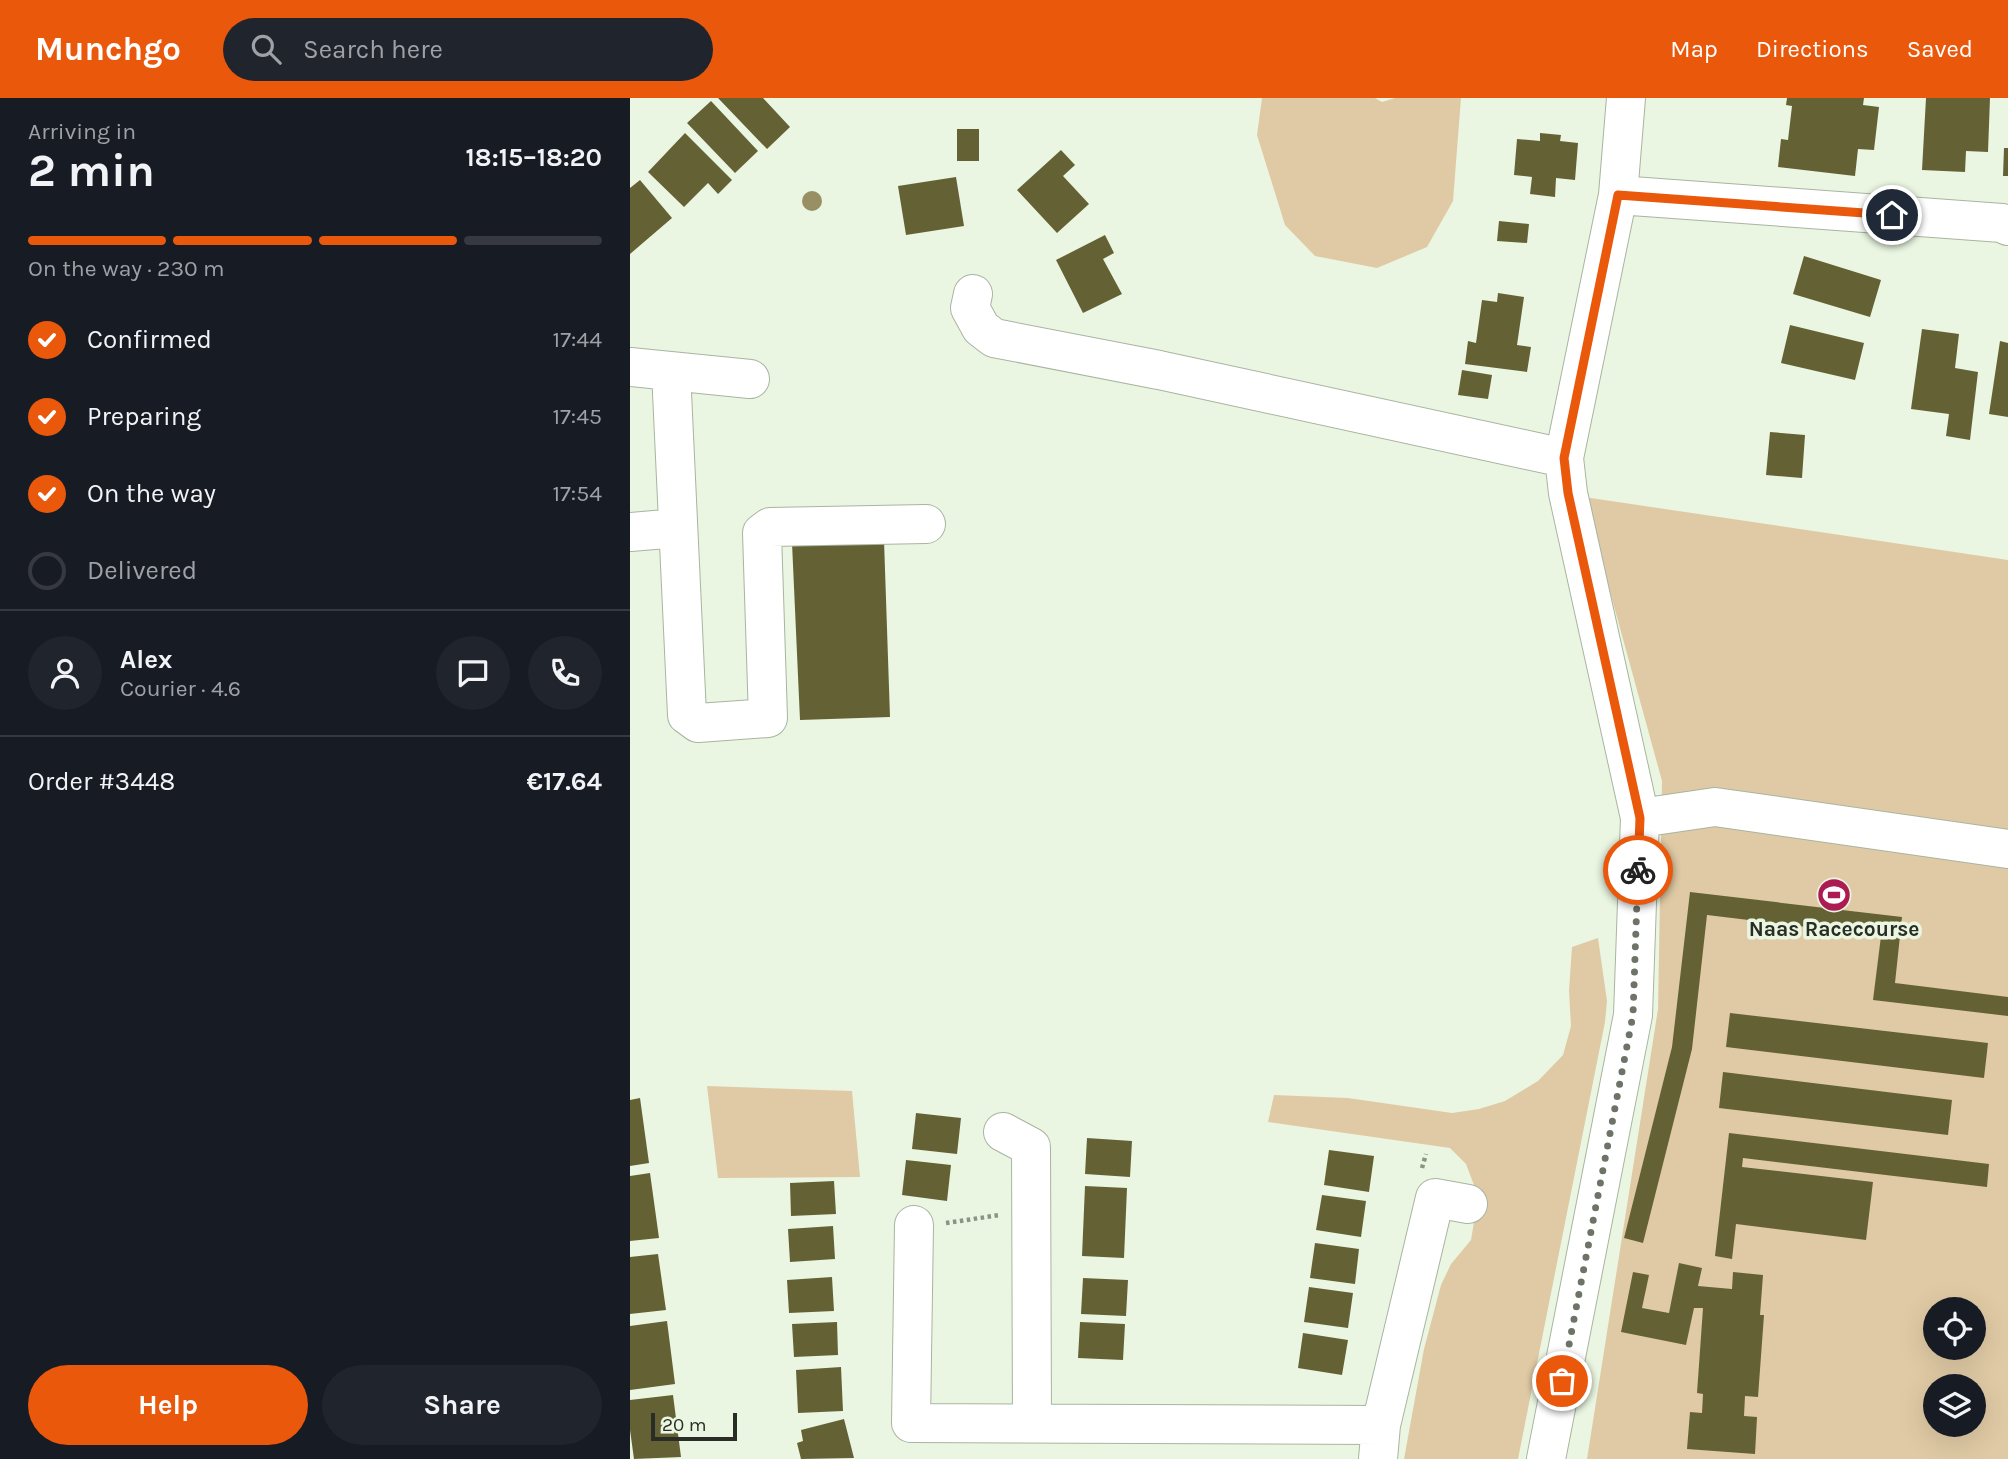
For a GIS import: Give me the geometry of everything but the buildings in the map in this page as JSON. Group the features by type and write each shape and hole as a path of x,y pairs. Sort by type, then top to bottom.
{"street":[{"path":"1546,1459 1633,1015 1640,818 1568,493 1564,458 1618,195 1626,98"},
{"path":"1618,195 2002,223 2008,226"},
{"path":"974,294 970,308 981,328 994,338 1159,370 1564,458"},
{"path":"630,367 750,379"},
{"path":"671,371 687,715 698,723 768,718 762,533 770,527 926,524"},
{"path":"630,532 678,528"},
{"path":"1640,818 1716,807 2008,849"},
{"path":"1003,1132 1031,1147 1032,1422"},
{"path":"914,1225 911,1423 1032,1422 1380,1442 1436,1198 1468,1204"}],"path":[{"path":"914,1225 954,1223 1002,1214"}],"shaded area":[{"path":"1262,98 1375,98 1382,102 1395,98 1461,98 1453,201 1427,247 1377,268 1315,256 1285,225 1257,135"},
{"name":"Naas Racecourse","path":"1584,497 2008,560 2008,1459 1587,1459 1658,1009 1662,781"},
{"path":"1598,938 1607,1001 1605,1022 1518,1459 1404,1459 1424,1349 1441,1285 1451,1264 1471,1240 1477,1193 1466,1164 1450,1148 1268,1122 1274,1095 1348,1098 1452,1113 1505,1101 1538,1081 1563,1055 1571,1026 1569,991 1572,947"},
{"path":"707,1086 852,1091 860,1177 718,1178"}],"way so far":[{"path":"1562,1381 1633,1015 1638,870"}],"place":[{"name":"Naas Racecourse","path":"1834,895"}],"route":[{"path":"1638,870 1640,818 1568,493 1564,458 1618,195 1892,215"}]}
